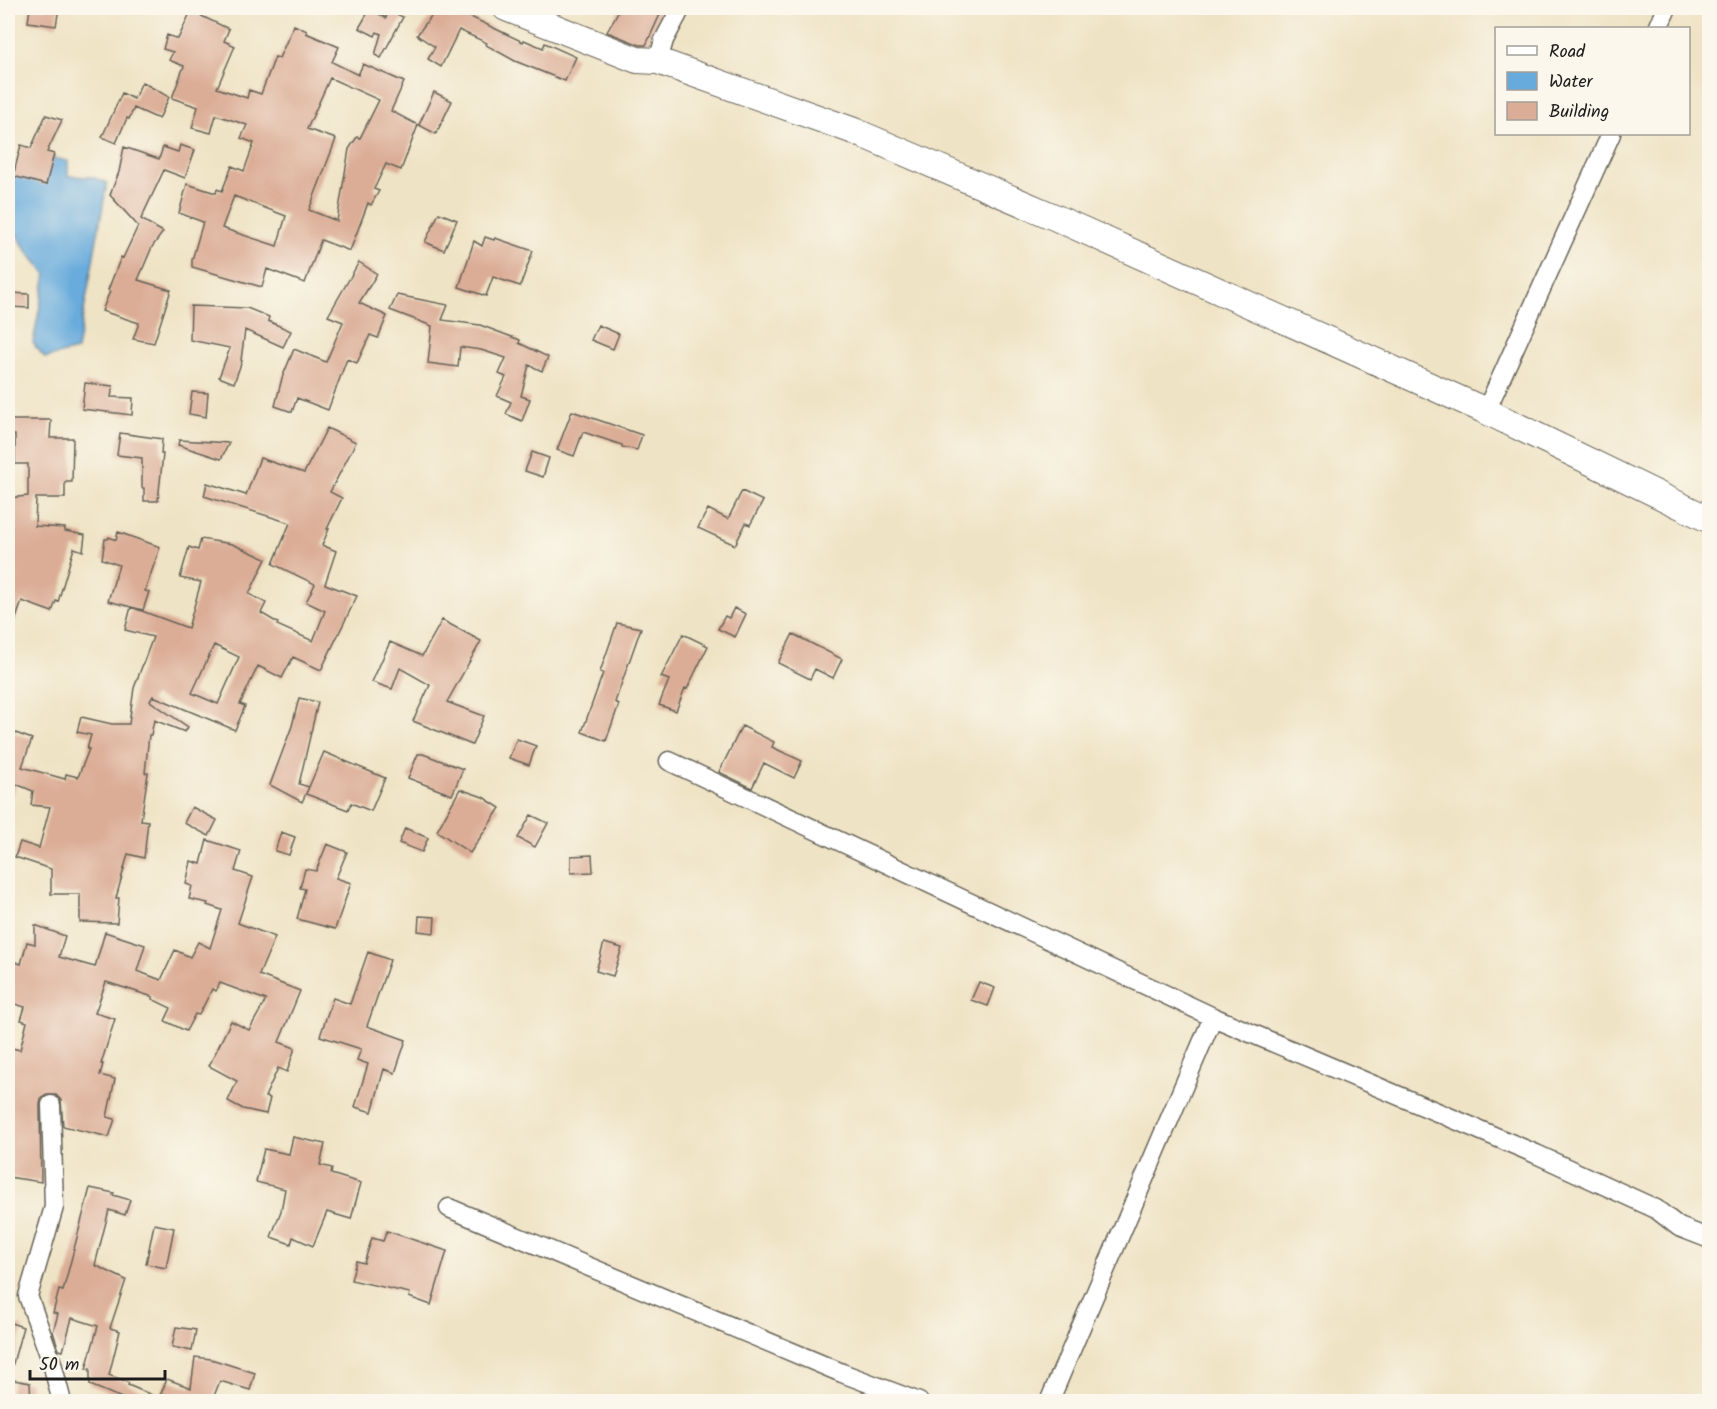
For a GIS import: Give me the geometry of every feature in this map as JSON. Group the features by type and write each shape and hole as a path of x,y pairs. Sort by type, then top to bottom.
{"street":[{"path":"506,8 637,60 658,61 854,131 1053,216 1486,411 1710,520"},
{"path":"658,61 664,40 681,8"},
{"path":"1658,27 1667,8"},
{"path":"1486,411 1611,135"},
{"path":"669,761 1214,1017 1536,1154 1656,1209 1679,1227 1710,1239"},
{"path":"1049,1401 1214,1017"},
{"path":"51,1105 54,1207 28,1296 52,1363 62,1401"},
{"path":"449,1208 842,1373 919,1401"}],"water":[{"path":"53,158 68,161 68,176 92,177 107,183 77,350 45,358 33,343 46,274 18,237 9,214 8,200 12,168 44,179"}],"building":[{"path":"30,8 59,8 56,26 28,22"},
{"path":"437,8 452,8 523,42 524,40 543,48 545,43 576,57 565,81 515,61 486,45 487,43 459,30 441,67 428,59 435,47 417,35"},
{"path":"620,8 663,8 646,45 640,45 607,32"},
{"path":"370,9 386,18 388,10 403,17 381,58 375,55 381,34 377,32 375,36 359,28"},
{"path":"191,11 229,29 224,41 235,46 217,88 247,98 249,90 261,94 275,57 279,58 294,25 307,31 306,33 339,47 332,62 358,75 363,64 404,82 391,111 418,125 401,170 386,164 374,189 379,191 371,205 368,203 350,251 321,240 305,283 267,269 262,287 192,267 203,222 179,213 187,184 216,193 217,189 222,191 232,166 244,171 254,143 241,138 247,125 216,115 211,133 192,128 198,107 172,98 184,66 169,60 173,52 163,49 167,35 178,39","holes":["330,78 379,100 360,138 357,137 349,149 337,221 309,210 336,139 307,129","234,196 286,216 277,246 222,228"]},
{"path":"142,82 169,97 159,119 134,108 116,143 102,137 122,93 134,99"},
{"path":"434,92 452,101 436,134 419,125"},
{"path":"46,115 62,120 47,152 54,154 46,185 13,176 21,145 31,148"},
{"path":"180,145 195,150 185,178 164,170 141,219 163,232 152,247 138,280 171,290 154,343 133,339 139,323 102,311 121,257 123,258 138,226 110,195 119,172 124,147 159,159 163,147 178,152"},
{"path":"439,213 457,220 444,250 425,242"},
{"path":"485,237 494,240 495,238 533,251 520,286 493,277 486,296 459,287 474,241 482,246"},
{"path":"359,262 377,274 359,303 387,316 378,338 370,335 357,363 347,359 328,410 297,398 292,412 275,406 282,378 294,349 326,362 343,322 328,316"},
{"path":"10,293 29,294 29,308 10,307"},
{"path":"397,295 448,305 442,320 480,325 520,340 519,343 548,357 542,371 529,365 521,396 530,399 522,421 506,414 511,402 497,396 506,377 499,374 506,358 481,350 460,347 458,367 428,363 432,326 390,310"},
{"path":"191,306 247,308 269,317 268,321 291,331 283,347 245,330 242,361 234,383 219,377 230,348 190,340"},
{"path":"598,325 619,334 613,349 591,340"},
{"path":"85,383 113,386 111,397 133,398 132,415 82,409"},
{"path":"192,392 208,393 206,417 189,414"},
{"path":"572,411 642,435 637,450 622,447 622,445 583,432 574,456 557,450"},
{"path":"8,420 51,420 50,438 73,438 72,482 65,482 65,498 36,498 35,526 65,528 65,531 85,535 83,551 74,548 58,602 56,601 52,612 22,601 10,636 8,636 8,498 28,496 28,464 15,464 15,435 8,435"},
{"path":"327,428 356,442 330,492 342,498 322,545 336,551 325,584 357,596 321,670 293,657 282,678 258,666 240,704 245,706 235,730 153,696 150,701 188,727 185,732 154,720 151,735 149,735 145,773 148,773 141,820 148,821 144,858 128,854 116,898 119,898 117,923 80,922 80,894 51,894 51,869 15,857 20,842 39,848 50,807 31,805 33,791 16,784 8,801 8,747 13,732 32,739 22,767 65,779 66,774 78,777 89,749 87,749 91,735 77,732 81,717 112,724 129,724 134,688 153,637 125,630 131,607 188,628 201,582 180,578 189,547 198,550 201,539 232,544 266,559 249,594 266,603 261,613 278,623 277,625 313,641 325,611 306,602 315,584 273,564 290,523 204,496 207,483 246,495 260,458 304,473","holes":["214,645 239,657 218,704 192,693"]},
{"path":"120,433 162,439 161,454 163,454 158,501 144,501 142,458 117,455"},
{"path":"179,440 229,443 221,459 178,445"},
{"path":"532,452 549,458 543,477 525,471"},
{"path":"742,491 763,501 750,525 746,523 735,545 698,528 708,509 728,519"},
{"path":"118,532 160,547 145,591 149,592 143,610 108,601 119,565 102,559 105,539 109,537 116,540"},
{"path":"734,608 746,614 735,637 718,629 725,616 729,618"},
{"path":"442,620 481,641 447,702 484,716 472,745 413,721 430,685 400,668 392,689 372,682 390,642 422,656"},
{"path":"617,623 641,628 615,702 619,704 606,741 582,732 603,673 600,672"},
{"path":"683,634 708,646 687,689 685,688 676,711 659,705 669,680 661,677"},
{"path":"793,634 842,659 833,678 815,669 810,679 778,663"},
{"path":"299,698 318,702 299,784 309,787 302,802 270,785 292,726"},
{"path":"742,726 774,742 772,747 802,761 794,778 764,763 752,788 719,772"},
{"path":"517,739 536,746 529,765 509,758"},
{"path":"324,752 385,778 371,811 351,803 348,810 306,794"},
{"path":"418,754 463,769 452,795 408,778"},
{"path":"460,789 483,797 500,808 470,853 437,831"},
{"path":"192,807 217,820 209,836 184,823"},
{"path":"531,815 548,823 535,847 518,838"},
{"path":"405,828 428,838 422,852 399,843"},
{"path":"281,832 295,837 289,855 275,851"},
{"path":"207,840 241,851 235,871 253,877 238,923 275,937 259,975 300,991 279,1042 295,1048 287,1072 278,1068 265,1097 270,1098 266,1114 243,1109 228,1101 237,1081 209,1066 231,1021 249,1030 266,1000 220,983 216,991 212,989 199,1015 195,1014 186,1031 165,1021 171,1008 152,999 153,997 106,982 95,1013 115,1019 101,1064 103,1064 100,1075 115,1079 107,1117 115,1119 109,1137 63,1126 61,1100 56,1095 46,1095 41,1099 40,1105 41,1182 8,1177 8,1047 20,1050 27,1022 21,1020 25,1007 8,1002 10,960 21,964 27,942 35,944 35,925 65,936 59,957 95,967 105,932 145,945 137,971 161,980 175,950 190,957 198,942 210,948 222,910 207,905 208,903 189,899 192,886 186,884 191,861 201,864"},
{"path":"327,844 347,852 336,878 351,883 335,929 297,919 305,889 300,888 305,869 316,871"},
{"path":"592,855 593,872 571,873 571,856"},
{"path":"419,916 435,917 434,933 418,931"},
{"path":"604,943 622,948 613,976 596,971"},
{"path":"368,952 390,960 367,1026 406,1040 395,1073 384,1069 372,1112 355,1107 368,1064 357,1060 361,1049 320,1036 333,998 350,1004"},
{"path":"979,982 995,988 988,1006 971,1000"},
{"path":"293,1137 325,1144 320,1165 332,1168 331,1174 361,1183 351,1219 327,1212 313,1246 293,1237 291,1244 271,1237 281,1211 285,1189 256,1182 264,1149 289,1154"},
{"path":"90,1188 114,1193 113,1195 130,1200 125,1215 109,1210 95,1265 126,1280 110,1328 120,1331 109,1375 159,1398 167,1379 191,1388 195,1357 211,1359 255,1373 250,1390 220,1381 212,1401 192,1397 190,1401 129,1401 90,1385 90,1369 86,1369 98,1326 72,1318 63,1351 59,1350 53,1332 58,1314 53,1313 59,1290 63,1291"},
{"path":"154,1224 174,1228 166,1268 146,1264"},
{"path":"387,1231 447,1251 431,1305 409,1297 410,1293 351,1280 356,1261 364,1263 372,1238 383,1241"},
{"path":"8,1322 23,1327 12,1367 8,1366"},
{"path":"176,1327 196,1330 192,1351 172,1347"},
{"path":"14,1380 30,1383 31,1401 8,1401"}]}
